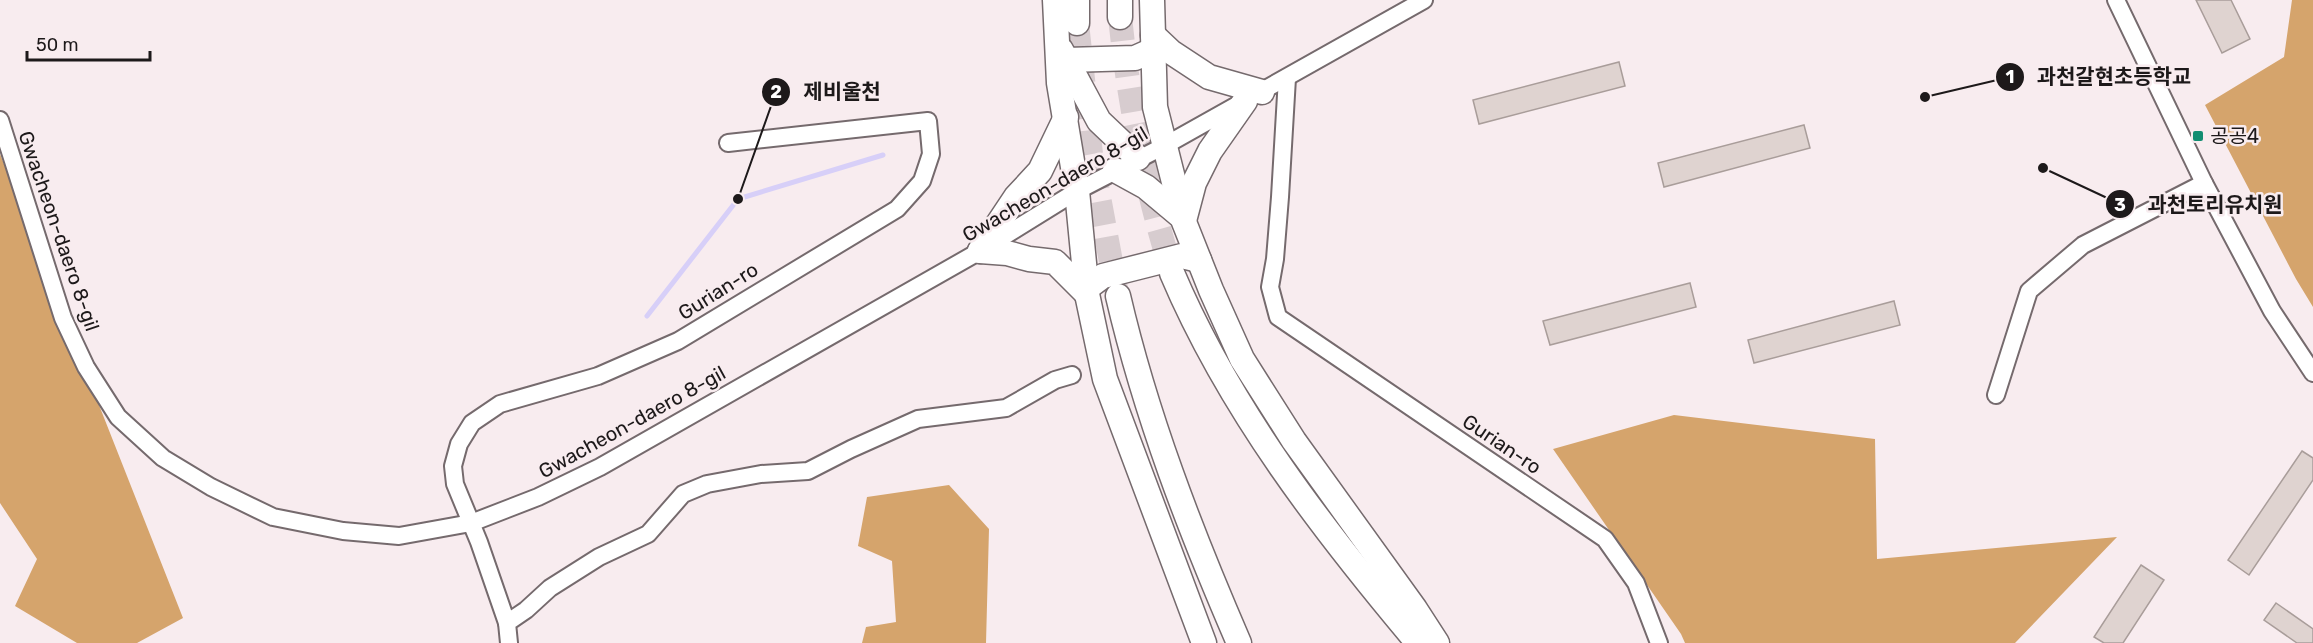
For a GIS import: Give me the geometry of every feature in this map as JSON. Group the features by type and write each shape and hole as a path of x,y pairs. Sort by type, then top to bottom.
{"highway":[{"path":"1055,0 1061,50 1059,83 1077,191 1087,291 1105,379 1204,643"},
{"path":"1152,0 1155,106 1164,146 1183,220 1242,360 1294,441 1437,643"},
{"path":"1061,50 1135,58 1153,43"},
{"path":"1153,43 1209,76 1253,97 1210,151 1194,183 1183,220"},
{"path":"1061,50 1099,122 1138,158"},
{"path":"1066,117 1040,171 1016,197 980,251 1007,253 1029,259 1055,262 1087,291"},
{"path":"1115,170 1146,187 1183,220"},
{"path":"1087,291 1103,276 1182,256 1199,260"},
{"path":"1172,273 1201,336 1245,412 1322,524 1418,643"},
{"path":"1118,296 1145,399 1203,558 1239,643"}],"street":[{"name":"Gwacheon-daero 8-gil","path":"0,120 63,318 86,367 118,417 163,458 212,487 273,517 344,531 399,536 471,523 538,497 600,467 980,251 1077,191 1164,146 1424,0"},
{"path":"2116,0 2204,183 2271,311 2313,373"},
{"name":"Gurian-ro","path":"1287,78 1275,259 1270,286 1278,317 1605,539 1636,583 1659,643"},
{"name":"Gurian-ro","path":"509,643 507,623 455,484 453,466 459,444 472,423 500,404 598,376 678,341 897,209 922,181 931,154 928,121 728,143"},
{"path":"1996,395 2029,291 2083,244 2204,183"},
{"path":"507,623 526,610 550,588 599,557 648,534 683,494 707,484 750,476 808,471 851,448 918,419 1006,408 1055,380 1072,375"}],"shaded area":[{"path":"2292,0 2313,0 2313,307 2205,105 2284,57"},
{"path":"0,154 183,618 137,643 77,643 15,606 37,559 0,503"},
{"path":"1674,415 1875,439 1877,559 2117,537 2015,643 1685,643 1553,449"},
{"path":"949,485 989,529 986,643 862,643 866,627 896,622 892,561 858,546 867,497"}],"building":[{"path":"2196,0 2231,0 2250,39 2222,53"},
{"path":"1619,62 1625,86 1479,124 1473,100"},
{"path":"1804,125 1810,148 1664,187 1658,163"},
{"path":"1690,283 1696,307 1550,345 1543,321"},
{"path":"1894,301 1900,325 1754,363 1748,340"},
{"path":"2302,451 2313,458 2313,480 2249,575 2228,560"},
{"path":"2141,565 2164,580 2123,643 2104,643 2094,637"},
{"path":"2276,603 2313,629 2313,643 2297,643 2264,620"}],"waterway":[{"path":"647,316 738,199 883,155"}],"tunnel":[{"path":"1120,17 1128,82 1140,146 1154,210 1172,273"},
{"path":"1077,23 1091,154 1117,294"}],"place":[{"name":"과천갈현초등학교","path":"1925,97"},
{"name":"공공4","path":"2198,136"},
{"name":"과천토리유치원","path":"2043,168"},
{"name":"제비울천","path":"738,199"}]}
